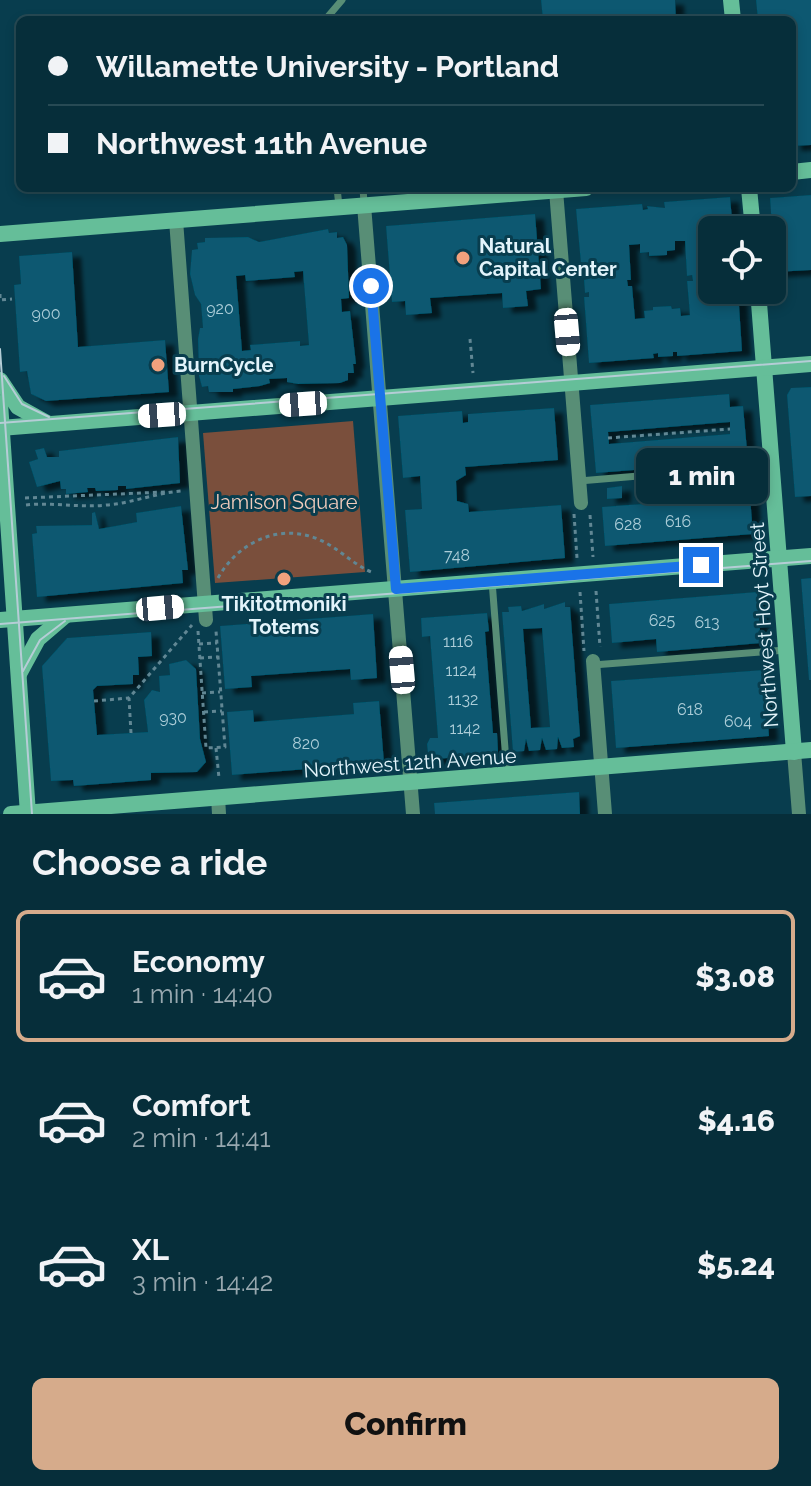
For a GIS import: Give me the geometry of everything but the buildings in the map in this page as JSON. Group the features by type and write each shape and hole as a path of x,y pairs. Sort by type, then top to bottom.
{"street":[{"path":"0,234 503,192"},
{"path":"556,192 581,503"},
{"path":"749,192 752,216"},
{"path":"364,205 413,814"},
{"path":"176,220 203,614"},
{"name":"Northwest Hoyt Street","path":"759,304 786,650 802,751 799,814"},
{"path":"1,428 811,364"},
{"path":"0,380 18,407 49,424"},
{"path":"0,403 6,620 18,679 22,813"},
{"path":"6,620 67,615 203,614 396,589 811,556"},
{"path":"18,679 34,644 67,615"},
{"path":"593,663 605,814"},
{"name":"Northwest 12th Avenue","path":"22,813 219,806 411,783 802,751"}],"lane":[{"path":"328,16 342,0"},
{"path":"337,192 339,207"},
{"path":"363,192 364,205"},
{"path":"579,481 771,465"},
{"path":"492,581 508,776"},
{"path":"593,663 786,650"}],"path":[{"path":"0,294 0,300 12,299"},
{"path":"470,339 473,373"},
{"path":"608,438 730,429"},
{"path":"25,498 196,490"},
{"path":"26,505 49,503 57,508 108,505 159,497 166,492"},
{"path":"577,558 573,503 589,502 593,557"},
{"path":"203,614 217,643 225,747 206,748 199,644 203,614 223,568 239,551 259,539 281,534 321,540 375,573"},
{"path":"580,592 585,661 593,663 601,660 596,591"},
{"path":"94,701 129,698 203,614"},
{"path":"199,644 217,643"},
{"path":"200,658 218,657"},
{"path":"202,693 220,692"},
{"path":"129,698 131,733"},
{"path":"204,712 222,711"},
{"path":"216,748 219,778"}],"green space":[{"name":"Jamison Square","path":"353,421 365,572 215,583 203,433"}],"tram line":[{"path":"0,349 32,814"},
{"path":"0,423 811,361"},
{"path":"4,376 22,404 49,417"},
{"path":"0,624 811,561"},
{"path":"23,671 40,640 65,621"}],"place":[{"name":"Natural Capital Center","path":"463,258"},
{"name":"BurnCycle","path":"158,365"},
{"name":"Tikitotmoniki Totems","path":"284,579"}],"route":[{"path":"371,286 396,589 701,565"}]}
